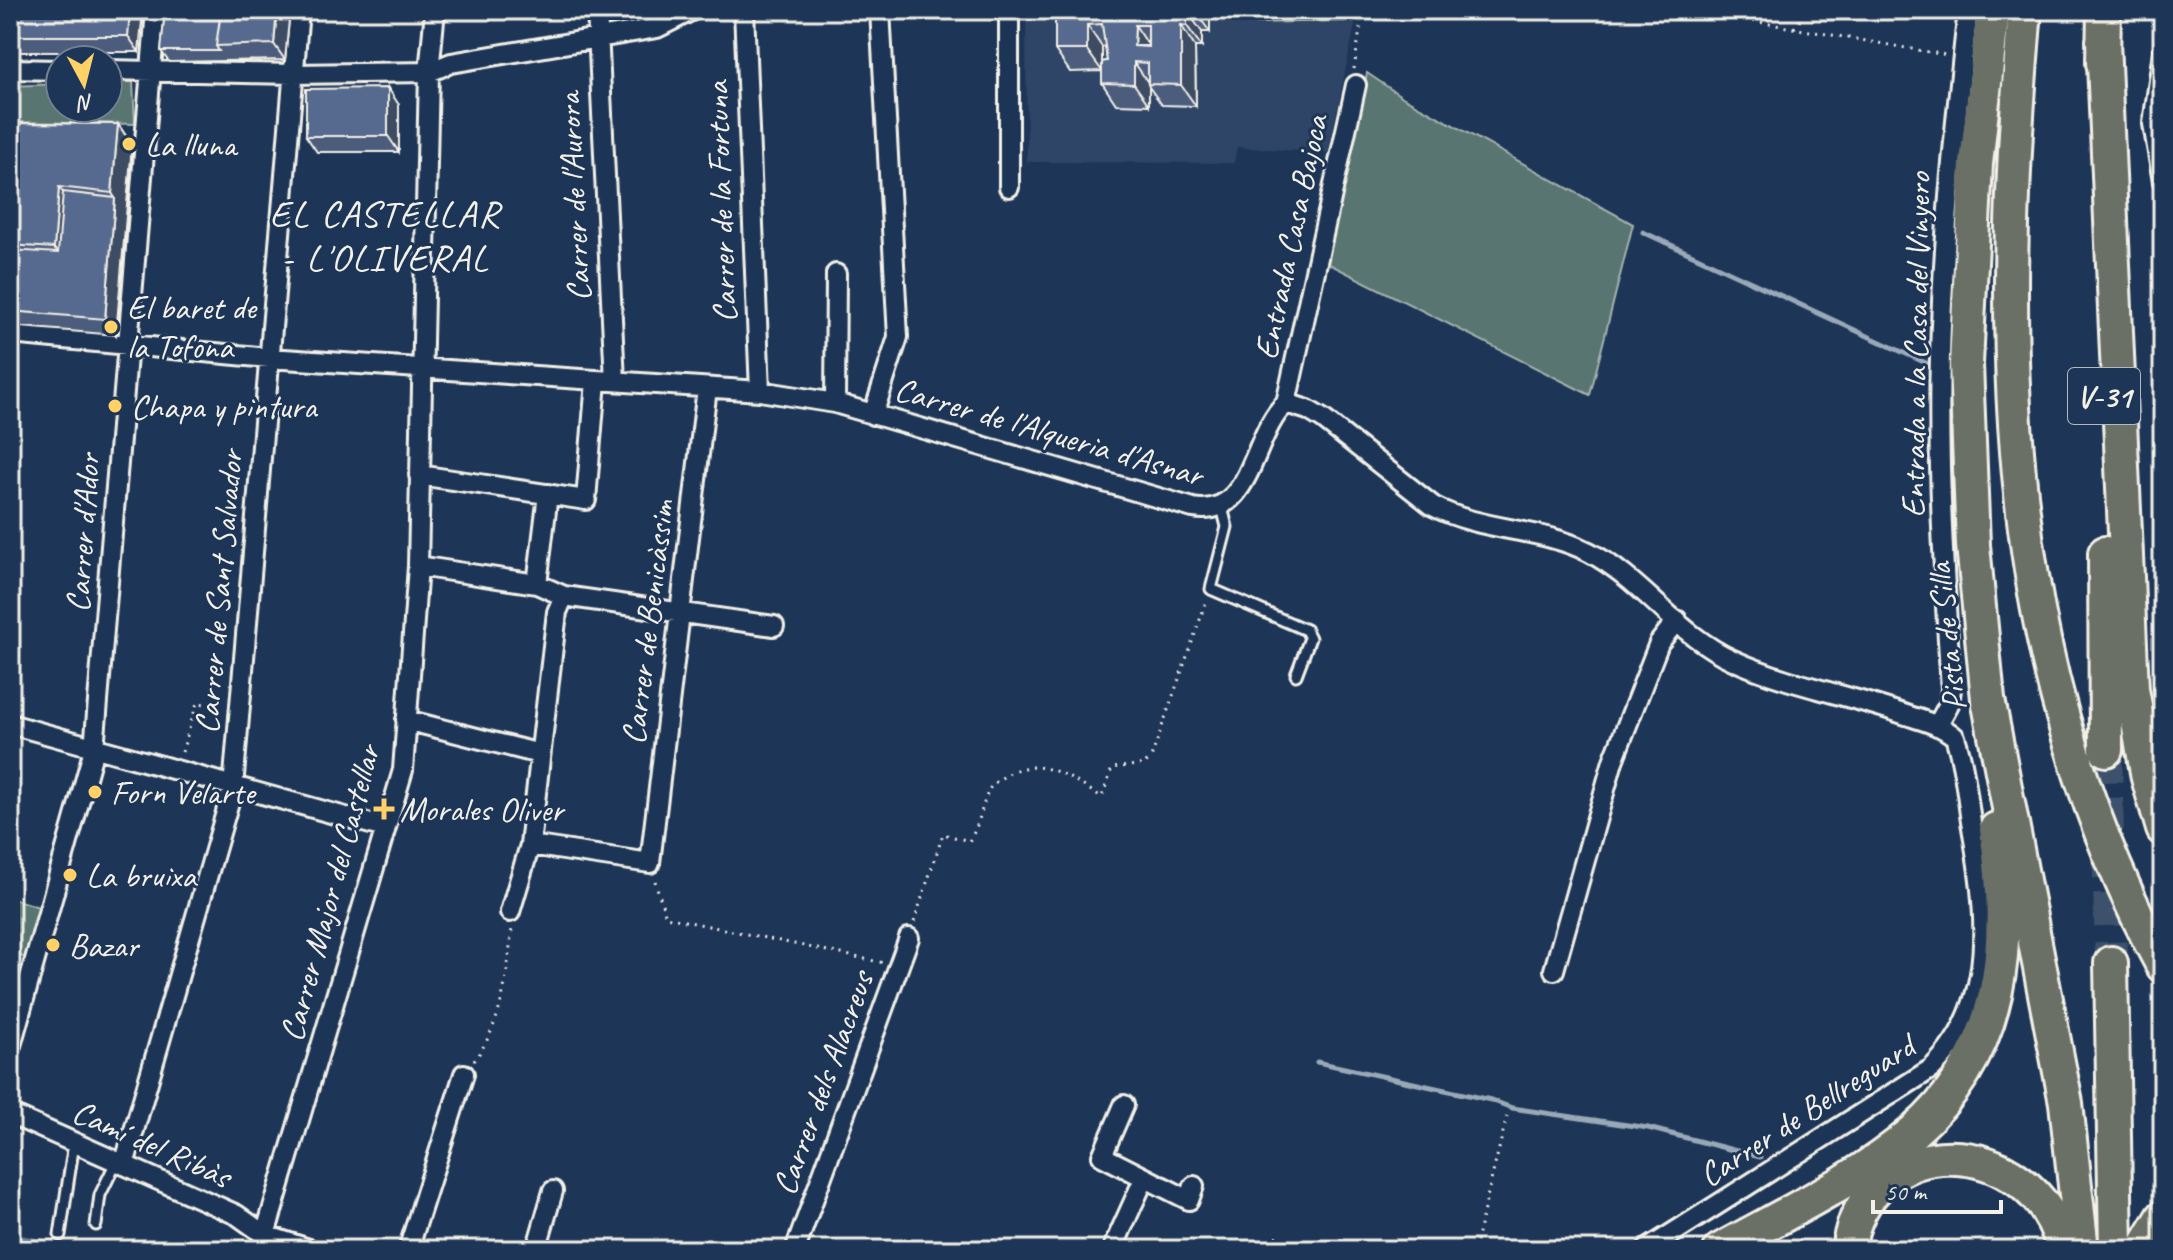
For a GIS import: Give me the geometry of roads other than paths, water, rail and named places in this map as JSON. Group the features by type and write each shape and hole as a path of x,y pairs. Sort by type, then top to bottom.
{"highway":[{"path":"2025,10 2017,100 2012,262 2018,461 2027,557 2045,654 2074,762 2103,843 2163,966"},
{"name":"Pista de Silla","path":"1985,14 1966,364 1973,545 1988,699 2066,1103 2082,1250"},
{"path":"2103,26 2132,689 2148,778 2163,829"},
{"name":"V-31","path":"2103,26 2106,750"},
{"path":"1720,1250 1864,1168 1913,1132 1953,1089 1982,1038 1997,992 2005,934 1985,746 1988,699"},
{"path":"2111,963 2116,1250"},
{"path":"1848,1250 1855,1219 1868,1199 1886,1182 1928,1158 1954,1157 1987,1163 2018,1177 2035,1192 2051,1215 2064,1250"},
{"path":"2143,1250 2163,1217"}],"street":[{"name":"Carrer d'Ador","path":"10,1049 94,749 156,10"},
{"name":"Carrer de Sant Salvador","path":"120,1163 233,788 299,10"},
{"name":"Carrer Major del Castellar","path":"265,1235 403,770 418,566 429,72 435,10"},
{"name":"Carrer de l'Aurora","path":"548,494 586,500 606,381 597,10"},
{"path":"124,70 293,74 429,72 451,63 657,28 693,10"},
{"name":"Carrer de la Fortuna","path":"744,10 760,391"},
{"path":"873,415 898,337 880,10"},
{"path":"1009,10 1009,187"},
{"name":"Entrada a la Casa del Vinyero","path":"1937,726 1949,704 1951,689 1941,501 1940,356 1946,234 1963,56 1985,14"},
{"path":"2163,51 2153,124 2163,182"},
{"path":"10,69 44,70"},
{"name":"Entrada Casa Bajoca","path":"1286,403 1356,85"},
{"path":"122,135 147,136"},
{"path":"835,403 836,274"},
{"name":"Carrer de l'Alqueria d'Asnar","path":"10,334 424,370 760,391 835,403 1207,510 1222,507 1239,490 1267,431 1286,403"},
{"name":"Carrer de Benicàssim","path":"530,845 650,863 707,388"},
{"path":"1286,403 1323,419 1433,506 1474,524 1585,550 1616,566 1694,637 1732,660 1937,726"},
{"path":"419,475 548,494 537,584"},
{"path":"418,566 537,584 564,596 774,626"},
{"path":"510,912 530,845 557,612 564,596"},
{"path":"1554,970 1613,761 1659,643 1677,620"},
{"path":"406,720 540,754"},
{"path":"10,724 385,828"},
{"name":"Carrer de Bellreguard","path":"1646,1250 1931,1069 1949,1052 1962,1030 1977,992 1984,956 1983,912 1975,842 1958,746 1947,729 1937,726"},
{"name":"Carrer dels Alacreus","path":"795,1250 909,938"},
{"path":"408,1250 464,1074"},
{"path":"1124,1105 1102,1156 1189,1200 1194,1186"},
{"name":"Camí del Ribàs","path":"10,1114 237,1215 265,1235"},
{"path":"1112,1250 1144,1179"},
{"path":"536,1250 553,1191"},
{"path":"265,1235 312,1250"}],"lane":[{"path":"1222,507 1227,527 1211,589 1306,630 1310,638 1296,675"},
{"path":"60,1235 74,1143"},
{"path":"96,1225 100,1195 120,1163"}],"waterway":[{"path":"1643,232 1926,363"},
{"path":"1317,1062 1491,1100 1512,1108 1648,1128 1760,1157"},
{"path":"10,1242 51,1250"},
{"path":"10,1247 24,1250"}],"tunnel":[{"path":"2106,750 2111,963"}],"place":[{"name":"La lluna","path":"129,144"},
{"name":"El baret de la Tofona","path":"111,327"},
{"name":"Chapa y pintura","path":"115,406"},
{"name":"Forn Velarte","path":"95,792"},
{"name":"Morales Oliver","path":"384,809"},
{"name":"La bruixa","path":"70,875"},
{"name":"Bazar","path":"53,945"}],"district":[{"name":"EL CASTELLAR - L'OLIVERAL","path":"385,235"}]}
